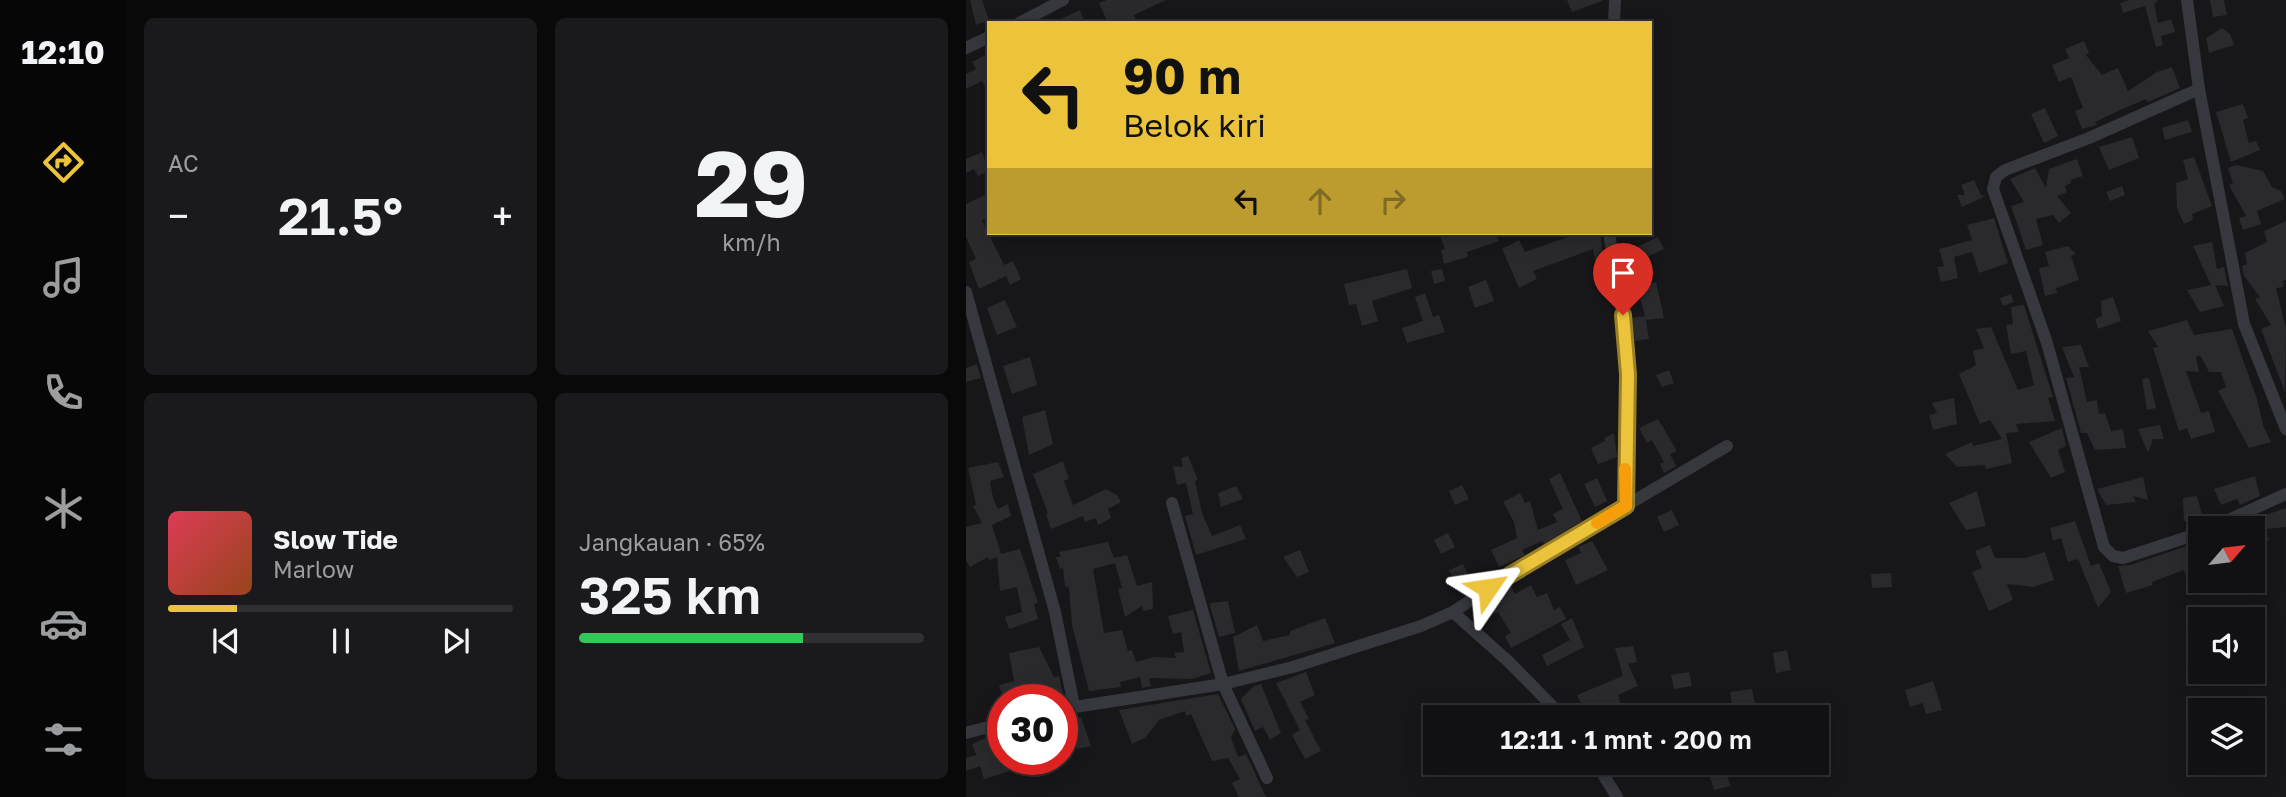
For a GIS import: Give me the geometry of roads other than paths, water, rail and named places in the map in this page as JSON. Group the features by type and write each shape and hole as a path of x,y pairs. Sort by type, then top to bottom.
{"street":[{"path":"1039,19 1063,0"},
{"path":"1614,21 1615,0"},
{"path":"2187,0 2199,89 2244,324 2286,429"},
{"path":"966,48 987,38"},
{"path":"2188,537 2123,558 2113,556 2104,547 2048,343 1993,189 1996,177 2005,170 2089,138 2199,89"},
{"path":"1609,235 1626,338 1626,506"},
{"path":"966,292 971,326 1055,612 1065,684"},
{"path":"1078,706 1223,684 1293,667 1421,626 1453,612 1727,446"},
{"path":"2237,516 2286,494"},
{"path":"1172,503 1223,684 1267,778"},
{"path":"1453,612 1509,662 1551,705"},
{"path":"966,733 987,727"},
{"path":"1603,775 1617,797"}]}
